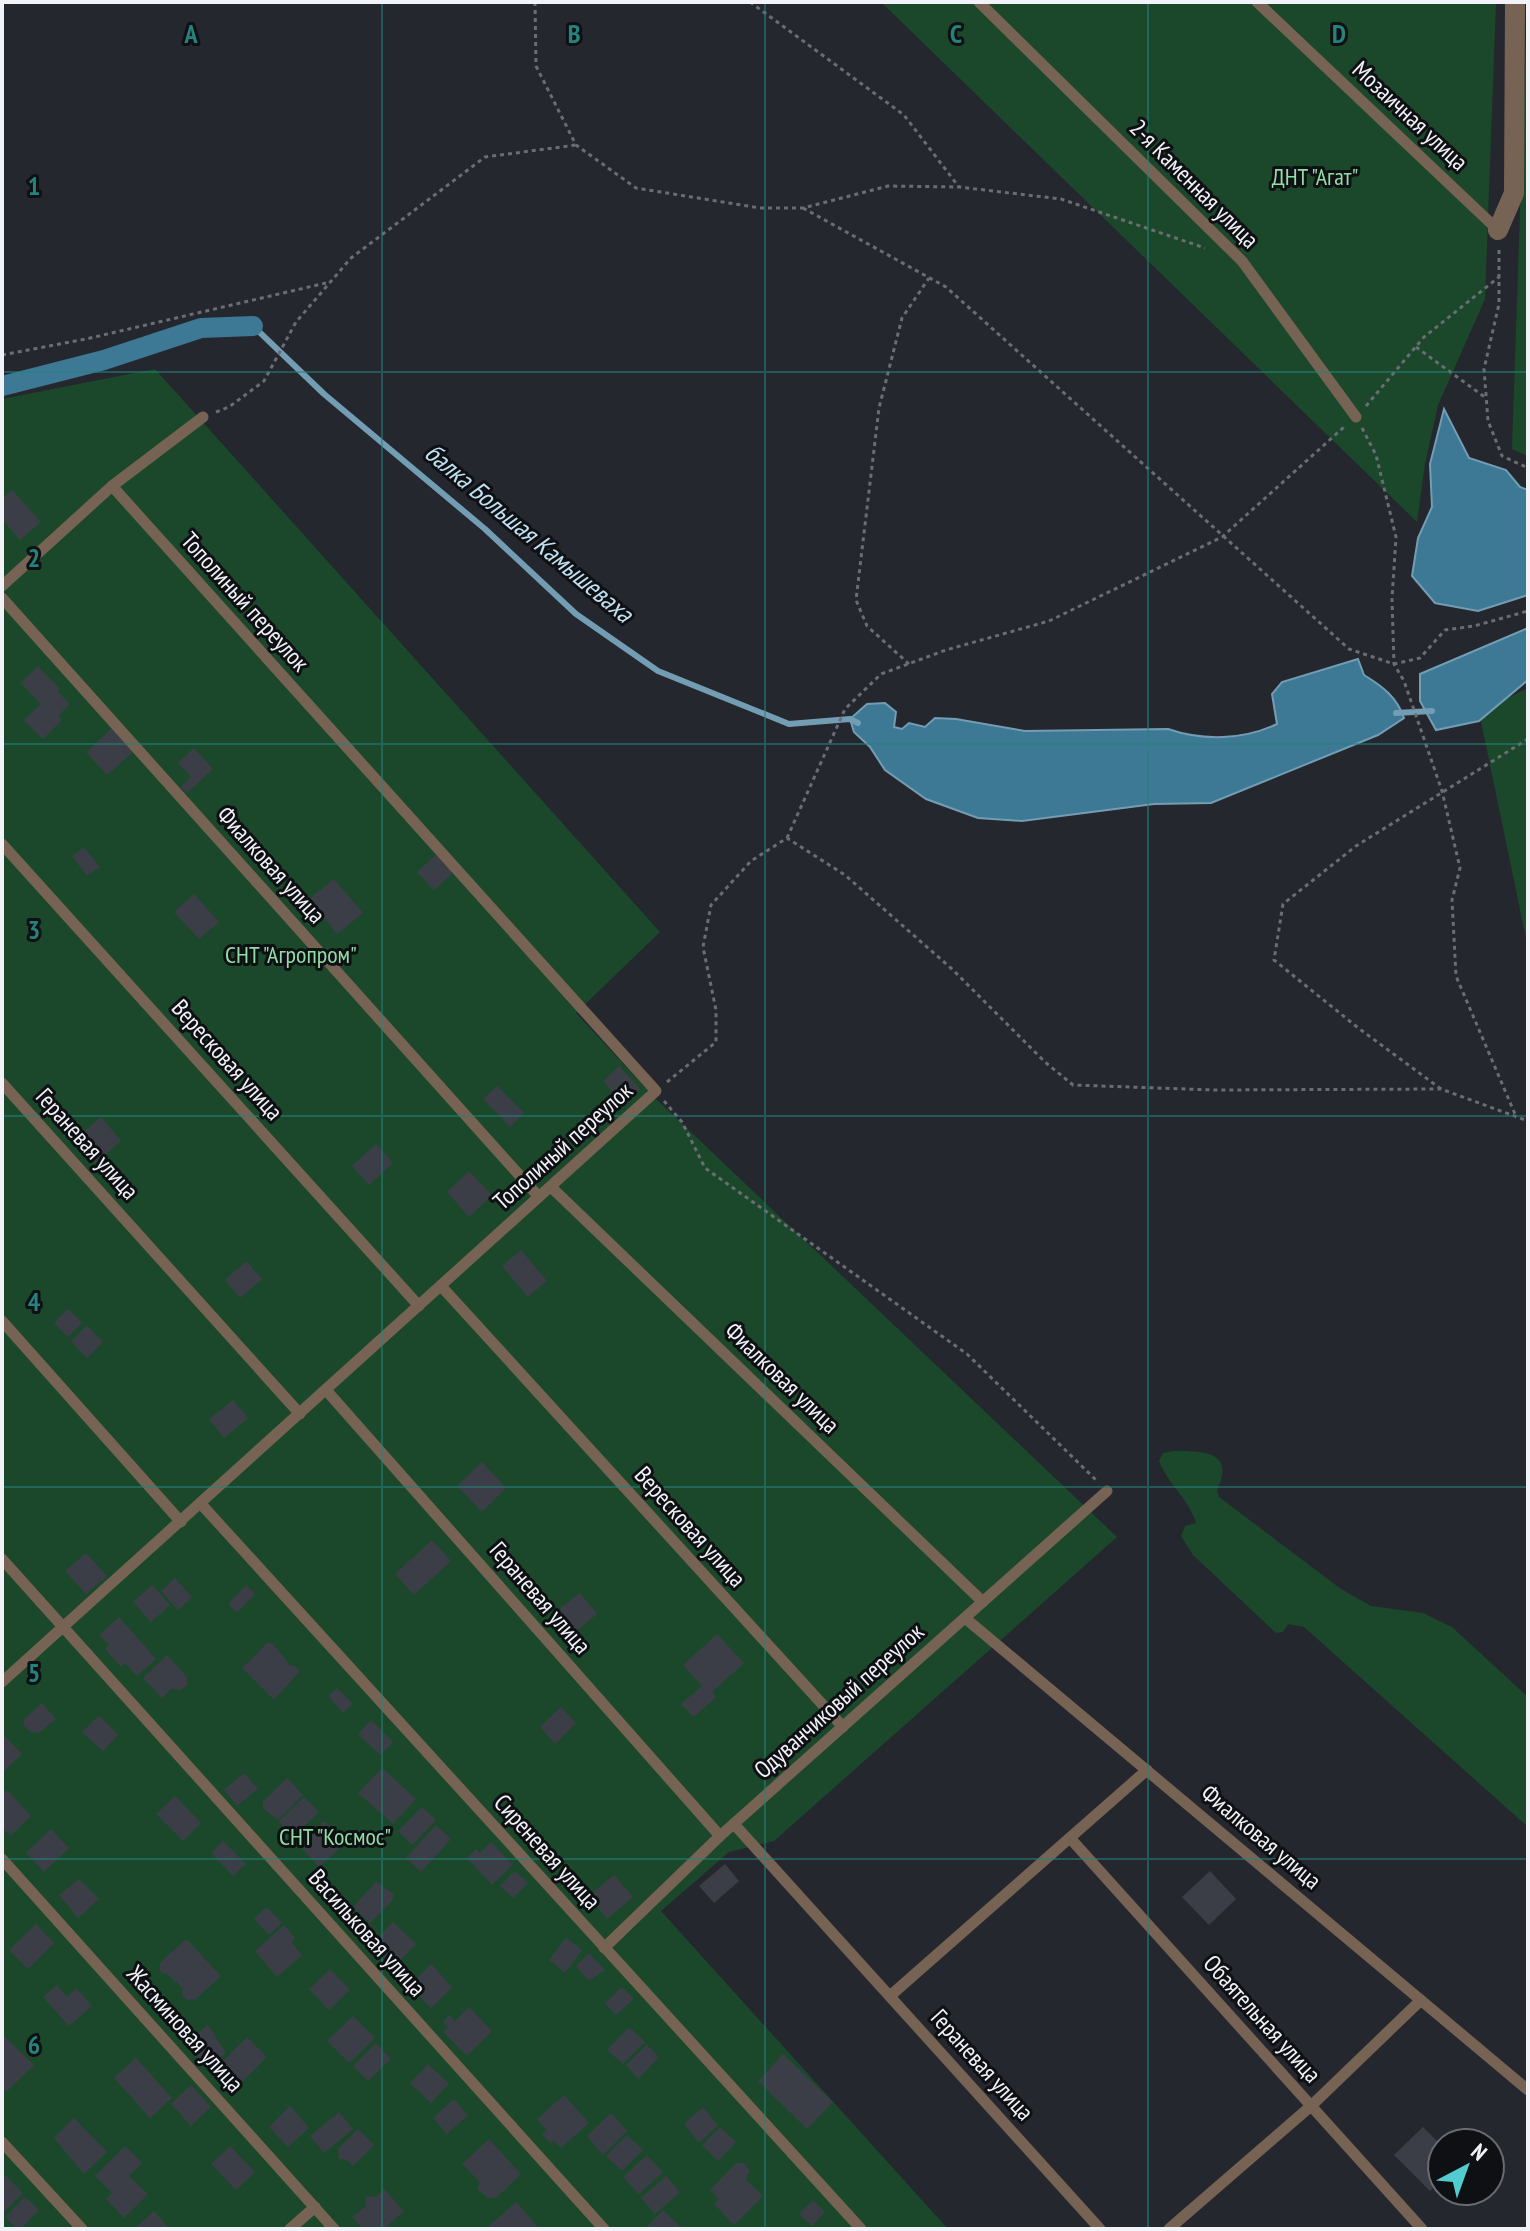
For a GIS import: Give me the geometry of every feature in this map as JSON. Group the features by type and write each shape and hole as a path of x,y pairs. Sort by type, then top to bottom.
{"street":[{"path":"1498,230 1514,193 1515,2"}],"lane":[{"name":"2-я Каменная улица","path":"979,2 1242,261 1356,417"},
{"name":"Мозаичная улица","path":"1257,2 1498,230"},
{"path":"2,586 112,486 203,417"},
{"name":"Тополиный переулок","path":"2,1682 656,1091 112,486"},
{"name":"Фиалковая улица","path":"2,598 539,1197"},
{"name":"Вересковая улица","path":"2,844 419,1306"},
{"name":"Гераневая улица","path":"2,1083 300,1414"},
{"name":"Фиалковая улица","path":"551,1187 983,1602"},
{"name":"Вересковая улица","path":"441,1286 843,1727"},
{"path":"2,1321 181,1522"},
{"name":"Гераневая улица","path":"326,1390 720,1836"},
{"name":"Одуванчиковый переулок","path":"604,1948 720,1836 1107,1491"},
{"name":"Сиреневая улица","path":"201,1504 861,2229"},
{"name":"Васильковая улица","path":"2,1559 604,2229"},
{"name":"Фиалковая улица","path":"965,1618 1528,2090"},
{"path":"890,1996 1147,1770"},
{"name":"Гераневая улица","path":"734,1824 1100,2229"},
{"name":"Обаятельная улица","path":"1070,1838 1422,2229"},
{"name":"Жасминовая улица","path":"2,1859 334,2229"},
{"path":"1169,2229 1311,2106 1421,2000"},
{"path":"2,2142 82,2229"},
{"path":"290,2229 315,2207"}],"path":[{"path":"535,2 536,66 576,145 636,188 760,208 803,208 888,186 959,187 1061,199 1212,250"},
{"path":"750,2 904,115 959,187"},
{"path":"203,417 229,407 264,381 296,322 351,258 485,157 576,145"},
{"path":"803,208 946,287 1349,649 1394,664 1420,658 1445,630 1474,626 1528,611"},
{"path":"1498,230 1499,304 1484,369 1488,421 1502,456 1528,468"},
{"path":"1107,1491 967,1354 705,1168 682,1122 656,1091 716,1042 716,1010 703,947 711,905 751,861 787,838 845,709 881,674 946,650 1049,621 1222,537 1356,417 1424,337 1499,277"},
{"path":"909,664 867,626 856,600 879,408 902,318 929,278"},
{"path":"2,355 86,339 328,283"},
{"path":"1416,347 1486,398"},
{"path":"1356,417 1376,455 1396,537 1392,599 1394,664 1404,681 1442,791 1460,868 1452,900 1456,976 1515,1114"},
{"path":"1528,739 1356,846 1283,904 1274,960 1441,1089 1528,1121"},
{"path":"787,838 845,875 952,969 1045,1062 1073,1085 1214,1090 1441,1089"}],"green space":[{"name":"ДНТ \"Агат\"","path":"881,2 1496,2 1485,299 1438,405 1417,522"},
{"path":"1528,2 1528,456 1512,449"},
{"name":"СНТ \"Космос\"","path":"155,369 660,932 576,1013 655,1098 1117,1537 774,1841 729,1852 661,1911 948,2229 2,2229 2,399"},
{"path":"1528,688 1528,948 1479,712"},
{"path":"1195,1451 1219,1460 1222,1477 1217,1490 1219,1497 1341,1589 1371,1606 1423,1613 1452,1627 1528,1697 1528,1827 1304,1627 1288,1624 1283,1632 1276,1633 1193,1555 1181,1536 1185,1526 1196,1523 1189,1506 1159,1461 1163,1453"}],"water":[{"path":"1444,409 1469,458 1506,470 1520,487 1528,490 1528,595 1478,611 1435,603 1412,576 1418,538 1432,507 1430,464"},
{"path":"1528,628 1528,680 1479,721 1436,730 1420,701 1420,674"},
{"path":"1358,659 1364,675 1388,693 1404,718 1378,735 1211,803 1154,804 1022,821 978,818 926,799 885,770 870,747 854,732 850,719 867,704 885,703 896,712 894,727 902,729 909,723 925,727 935,718 1025,731 1168,729 1195,736 1237,736 1277,724 1272,694 1282,682"}],"building":[{"path":"12,490 41,522 20,540 2,519 2,499"},
{"path":"38,666 70,704 58,716 62,720 43,739 24,720 41,704 21,683"},
{"path":"112,728 133,752 107,775 86,752"},
{"path":"194,748 213,769 187,793 181,787 191,777 178,763"},
{"path":"84,847 100,867 87,876 72,856"},
{"path":"439,852 455,871 434,890 417,872"},
{"path":"334,879 363,913 337,934 309,899"},
{"path":"194,894 219,922 199,939 174,912"},
{"path":"619,1066 640,1089 623,1104 603,1081"},
{"path":"497,1086 524,1113 510,1127 483,1099"},
{"path":"101,1117 121,1141 95,1163 75,1139"},
{"path":"376,1144 393,1163 369,1185 352,1166"},
{"path":"469,1171 492,1195 469,1217 447,1192"},
{"path":"521,1250 547,1281 528,1297 502,1266"},
{"path":"246,1261 262,1279 240,1298 225,1280"},
{"path":"68,1309 82,1323 68,1337 54,1323"},
{"path":"87,1325 103,1342 87,1358 71,1341"},
{"path":"233,1400 248,1418 224,1438 209,1419"},
{"path":"482,1462 506,1488 482,1512 457,1486"},
{"path":"432,1540 451,1561 414,1595 395,1574"},
{"path":"86,1553 107,1576 86,1594 65,1571"},
{"path":"175,1578 192,1597 178,1610 161,1591"},
{"path":"152,1585 170,1605 151,1622 133,1602"},
{"path":"246,1585 255,1594 237,1613 228,1604"},
{"path":"580,1593 597,1614 570,1636 553,1614"},
{"path":"119,1617 156,1659 137,1676 125,1663 121,1667 105,1649 109,1645 99,1635"},
{"path":"717,1634 744,1663 712,1692 716,1697 694,1717 681,1704 702,1686 683,1665"},
{"path":"267,1643 272,1643 291,1666 300,1671 274,1700 242,1668"},
{"path":"167,1655 187,1677 187,1685 181,1690 171,1689 162,1698 143,1678"},
{"path":"337,1688 353,1704 343,1713 328,1696"},
{"path":"42,1703 56,1719 40,1732 32,1733 24,1726 24,1719"},
{"path":"561,1707 576,1723 555,1744 540,1727"},
{"path":"99,1715 118,1735 103,1751 82,1732"},
{"path":"371,1720 393,1742 380,1755 358,1734"},
{"path":"2,1733 22,1754 2,1773"},
{"path":"382,1768 416,1799 393,1824 358,1793"},
{"path":"244,1773 258,1789 237,1806 224,1790"},
{"path":"287,1778 303,1795 278,1820 263,1808 263,1802"},
{"path":"7,1790 31,1816 10,1836 2,1827 2,1794"},
{"path":"175,1796 201,1823 183,1841 156,1814"},
{"path":"304,1797 319,1812 293,1837 289,1836 279,1821"},
{"path":"422,1807 436,1820 412,1845 398,1831"},
{"path":"324,1821 344,1844 319,1867 298,1844"},
{"path":"436,1825 451,1839 421,1872 406,1858"},
{"path":"51,1829 69,1848 44,1872 26,1853"},
{"path":"223,1841 246,1864 233,1876 211,1853"},
{"path":"491,1842 513,1865 492,1885 467,1858 476,1849 480,1853"},
{"path":"725,1864 739,1881 714,1903 699,1886"},
{"path":"515,1871 528,1883 513,1898 500,1886"},
{"path":"1210,1871 1236,1899 1209,1925 1182,1897"},
{"path":"614,1875 633,1897 607,1919 588,1896"},
{"path":"79,1879 99,1899 78,1918 59,1895"},
{"path":"376,1882 394,1894 392,1901 370,1923 353,1907"},
{"path":"266,1907 282,1923 269,1935 254,1919"},
{"path":"393,1922 416,1944 394,1967 371,1945"},
{"path":"36,1924 54,1943 28,1969 9,1950"},
{"path":"284,1925 295,1938 292,1943 302,1955 277,1977 255,1951"},
{"path":"566,1938 582,1950 565,1973 549,1960"},
{"path":"186,1939 221,1976 196,1999 187,2000 182,1995 183,1988 159,1968 160,1963"},
{"path":"589,1953 605,1970 589,1981 576,1966"},
{"path":"431,1964 452,1987 431,2008 410,1986"},
{"path":"330,1969 350,1990 329,2010 309,1989"},
{"path":"57,1985 67,1997 76,1988 92,2006 69,2026 43,1997"},
{"path":"622,1987 634,1999 616,2015 605,2003"},
{"path":"469,2007 492,2031 467,2056 443,2032 448,2027 443,2022 449,2015 455,2021"},
{"path":"353,2016 375,2038 349,2063 327,2041"},
{"path":"208,2025 226,2053 207,2068 189,2047 196,2035"},
{"path":"629,2027 645,2042 623,2064 607,2050"},
{"path":"2,2034 34,2065 6,2092 2,2089"},
{"path":"247,2037 267,2057 242,2082 222,2062"},
{"path":"376,2043 391,2059 368,2081 353,2066"},
{"path":"647,2045 659,2057 638,2079 626,2065"},
{"path":"783,2054 833,2102 807,2129 758,2081"},
{"path":"136,2058 172,2098 150,2118 114,2078"},
{"path":"428,2064 449,2084 431,2103 410,2083"},
{"path":"191,2085 211,2107 191,2126 171,2104"},
{"path":"564,2095 589,2123 561,2148 553,2140 550,2143 542,2134 547,2130 537,2119"},
{"path":"454,2099 468,2115 447,2134 433,2118"},
{"path":"290,2106 309,2128 288,2147 269,2127"},
{"path":"703,2107 718,2125 699,2143 684,2124"},
{"path":"339,2112 353,2129 324,2153 310,2136"},
{"path":"611,2113 627,2131 603,2155 587,2136"},
{"path":"74,2118 107,2152 84,2174 54,2138"},
{"path":"720,2127 736,2142 718,2161 702,2145"},
{"path":"1423,2127 1426,2130 1426,2187 1394,2155"},
{"path":"358,2129 374,2145 353,2166 347,2160 339,2159 338,2149"},
{"path":"627,2135 643,2150 622,2171 606,2156"},
{"path":"489,2139 521,2174 496,2198 488,2198 477,2189 480,2182 462,2164"},
{"path":"125,2146 142,2163 129,2176 148,2194 124,2218 106,2199 112,2193 95,2176"},
{"path":"230,2146 255,2172 236,2190 211,2164"},
{"path":"647,2155 663,2172 639,2194 623,2177"},
{"path":"736,2163 744,2163 750,2171 745,2179 763,2196 734,2225 714,2204 719,2199 710,2190"},
{"path":"5,2175 23,2193 2,2214 2,2179"},
{"path":"666,2176 680,2192 655,2214 641,2198"},
{"path":"384,2189 404,2211 384,2229 363,2229 352,2217 366,2206 367,2196 376,2197"},
{"path":"25,2197 39,2210 21,2229 17,2229 5,2217"},
{"path":"813,2200 825,2212 812,2226 799,2214"},
{"path":"516,2202 540,2229 491,2229 489,2226"},
{"path":"663,2210 683,2229 645,2229"},
{"path":"154,2211 170,2229 134,2229"}],"waterway":[{"name":"балка Большая Камышеваха","path":"253,326 324,394 485,529 576,614 658,671 789,724 850,719 858,723"},
{"name":"балка Большая Камышеваха","path":"2,386 104,360 201,328 253,326"},
{"name":"балка Большая Камышеваха","path":"1396,713 1432,711"}],"park label":[{"name":"СНТ \"Агропром\"","path":"291,955"}]}
